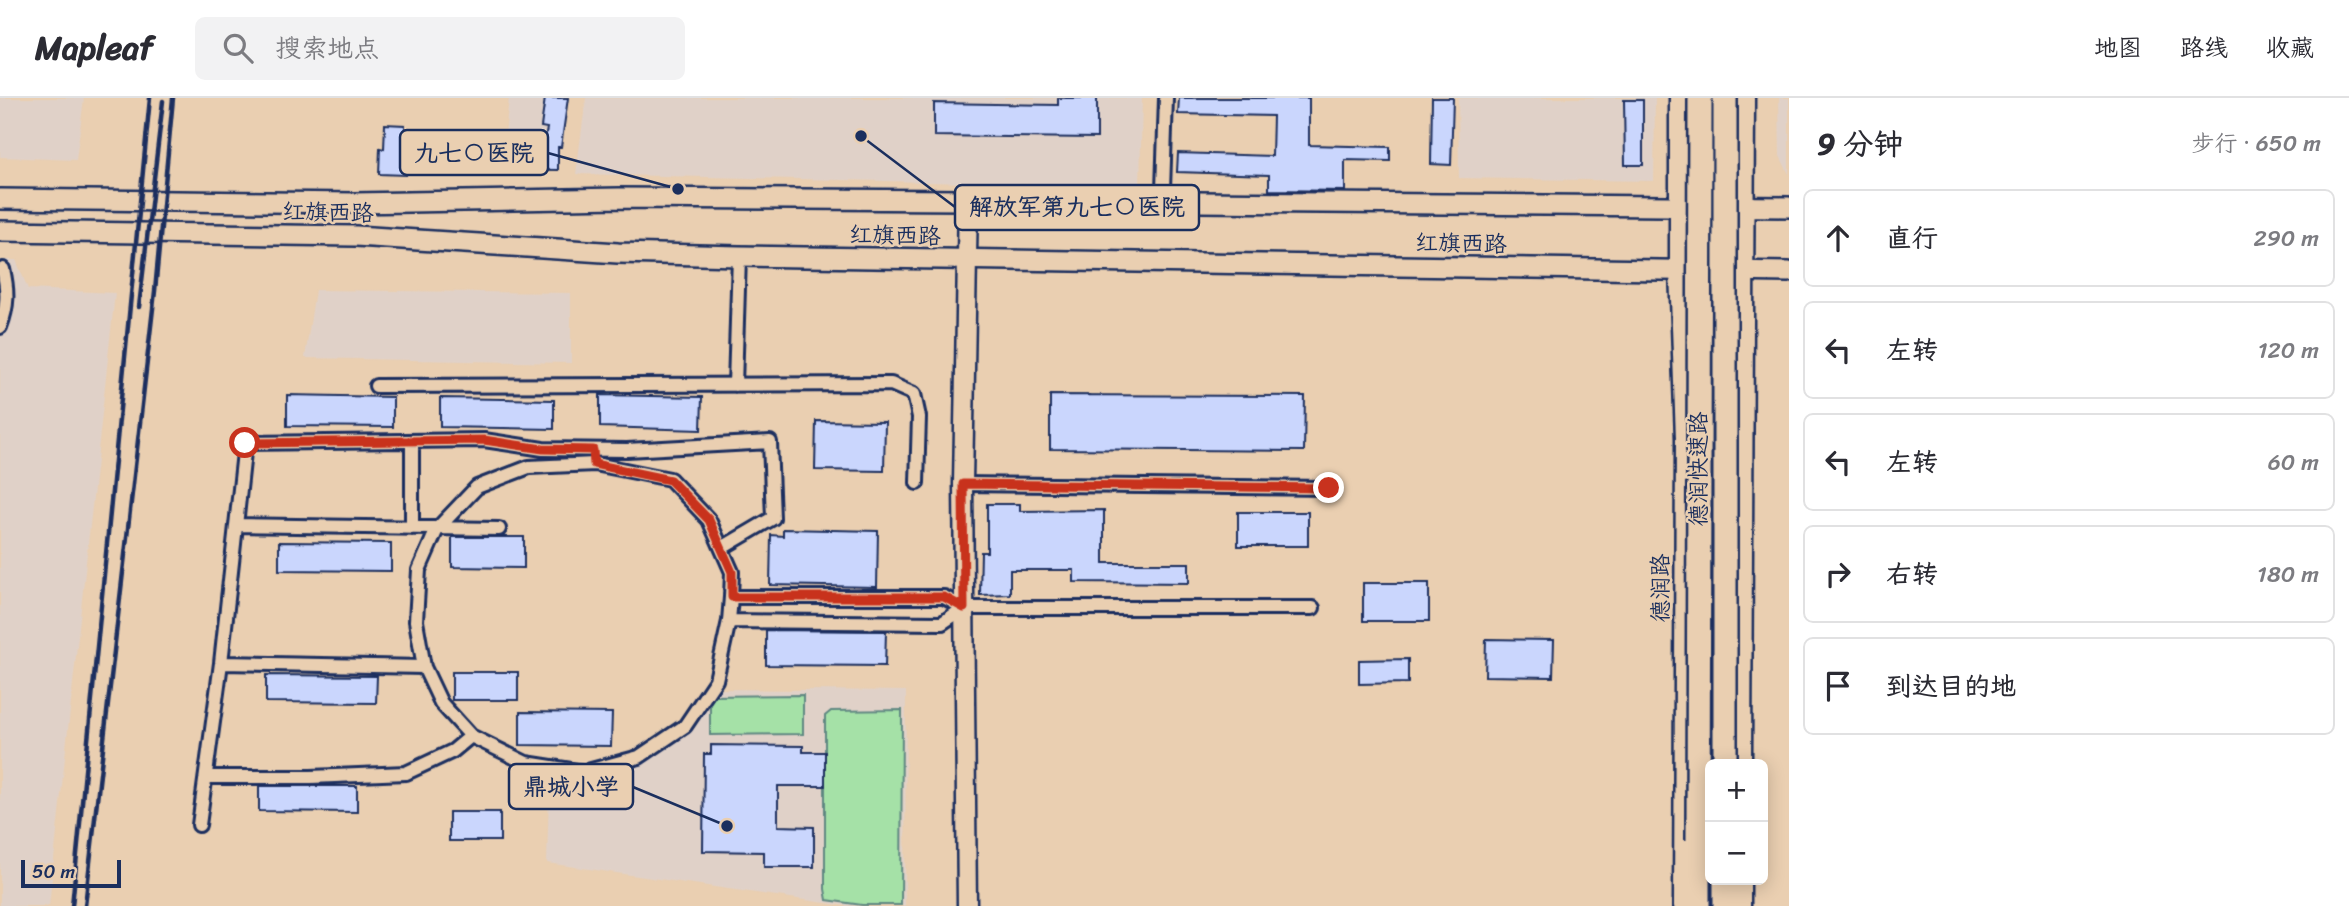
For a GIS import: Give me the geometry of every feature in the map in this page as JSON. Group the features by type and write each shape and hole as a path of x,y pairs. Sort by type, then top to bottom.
{"highway":[{"name":"德润快速路","path":"1698,906 1700,98"},
{"name":"德润快速路","path":"1725,98 1725,759"},
{"path":"1725,885 1725,906"}],"main road":[{"path":"1679,98 1679,205"},
{"path":"1742,759 1745,98"},
{"name":"红旗西路","path":"0,199 355,203 619,198 1789,207"},
{"path":"967,906 963,484 968,200"},
{"name":"德润路","path":"1679,205 1685,439 1683,906"},
{"name":"红旗西路","path":"0,231 356,236 618,253 739,256 1789,272"},
{"path":"1741,885 1741,906"}],"street":[{"path":"1163,190 1166,98"},
{"path":"735,385 739,256"},
{"path":"0,327 6,310 8,291 3,269"},
{"path":"376,386 891,384 914,394 919,416 917,483"},
{"path":"199,825 221,663 245,443 484,440 543,449 627,450 770,442 773,518 722,548"},
{"path":"412,441 412,528"},
{"path":"593,450 594,464"},
{"path":"594,464 670,480 709,520 732,572 732,597 730,621 716,680 685,726 639,757 584,772 526,762 471,736 441,703 424,667 416,621 419,570 437,529 477,487 529,467 594,464"},
{"path":"963,484 1329,488"},
{"path":"236,525 499,529"},
{"path":"732,597 944,597 964,608 1313,608"},
{"path":"730,621 943,624 964,608"},
{"path":"221,663 424,667"},
{"path":"206,777 406,773 453,751 471,736"}],"shaded area":[{"path":"0,98 84,98 76,160 0,157"},
{"path":"509,98 568,98 561,147 504,146"},
{"path":"586,98 1142,98 1140,187 576,174"},
{"path":"1458,98 1655,98 1654,181 1459,178"},
{"path":"1779,98 1789,98 1789,174 1780,156"},
{"path":"0,260 16,260 28,289 115,293 49,906 0,906"},
{"path":"315,290 571,293 571,363 305,358"},
{"path":"712,689 906,691 905,906 847,906 547,863 549,790 612,775 655,757 685,731"}],"green space":[{"path":"803,695 803,734 710,735 710,696"},
{"path":"902,710 901,905 862,905 827,900 825,716 831,711"}],"building":[{"path":"545,98 568,98 561,147 558,147 558,170 406,168 406,175 379,174 380,148 384,149 385,124 405,125 404,149 433,150 433,158 471,158 471,150 512,150 512,157 542,157 547,128 541,127"},
{"path":"1058,98 1097,98 1097,138 934,136 934,103 1058,105"},
{"path":"1179,98 1309,98 1309,145 1390,147 1390,161 1345,160 1345,191 1269,190 1269,175 1177,172 1178,153 1272,156 1273,116 1178,114"},
{"path":"1432,98 1453,98 1451,165 1431,164"},
{"path":"1624,100 1643,100 1643,165 1625,165"},
{"path":"287,395 393,397 393,427 287,426"},
{"path":"600,395 702,397 701,430 600,427"},
{"path":"1050,395 1305,396 1304,451 1050,449"},
{"path":"440,398 554,400 554,429 440,427"},
{"path":"816,421 885,422 884,471 815,470"},
{"path":"987,504 1020,504 1020,511 1104,510 1104,563 1189,563 1189,583 1074,582 1074,570 1010,570 1010,594 980,595 981,552 987,552"},
{"path":"1238,512 1308,512 1308,546 1238,546"},
{"path":"783,529 878,531 877,587 770,585 771,535 783,536"},
{"path":"452,537 524,537 524,568 452,567"},
{"path":"279,542 391,543 391,571 279,570"},
{"path":"1363,583 1429,583 1429,621 1363,621"},
{"path":"766,630 886,631 885,666 766,665"},
{"path":"1486,639 1554,640 1553,677 1485,676"},
{"path":"1408,659 1408,683 1359,684 1359,660"},
{"path":"452,672 518,672 518,700 452,700"},
{"path":"266,675 377,676 376,703 266,702"},
{"path":"520,712 612,713 611,746 520,745"},
{"path":"711,745 803,746 803,752 825,752 825,786 778,786 778,826 814,827 814,867 764,867 764,852 703,851 704,754 711,754"},
{"path":"259,786 357,786 357,812 259,811"},
{"path":"449,812 500,812 500,841 449,841"}],"railway":[{"path":"72,906 150,98"},
{"path":"85,906 155,291 173,98"},
{"path":"139,307 163,101"}],"place":[{"name":"解放军第九七〇医院","path":"861,136"},
{"name":"九七〇医院","path":"678,189"},
{"name":"鼎城小学","path":"727,826"}],"route":[{"path":"245,443 484,440 543,449 593,450 594,464 670,480 709,520 732,572 732,597 944,597 964,608 963,484 1329,488"}]}
